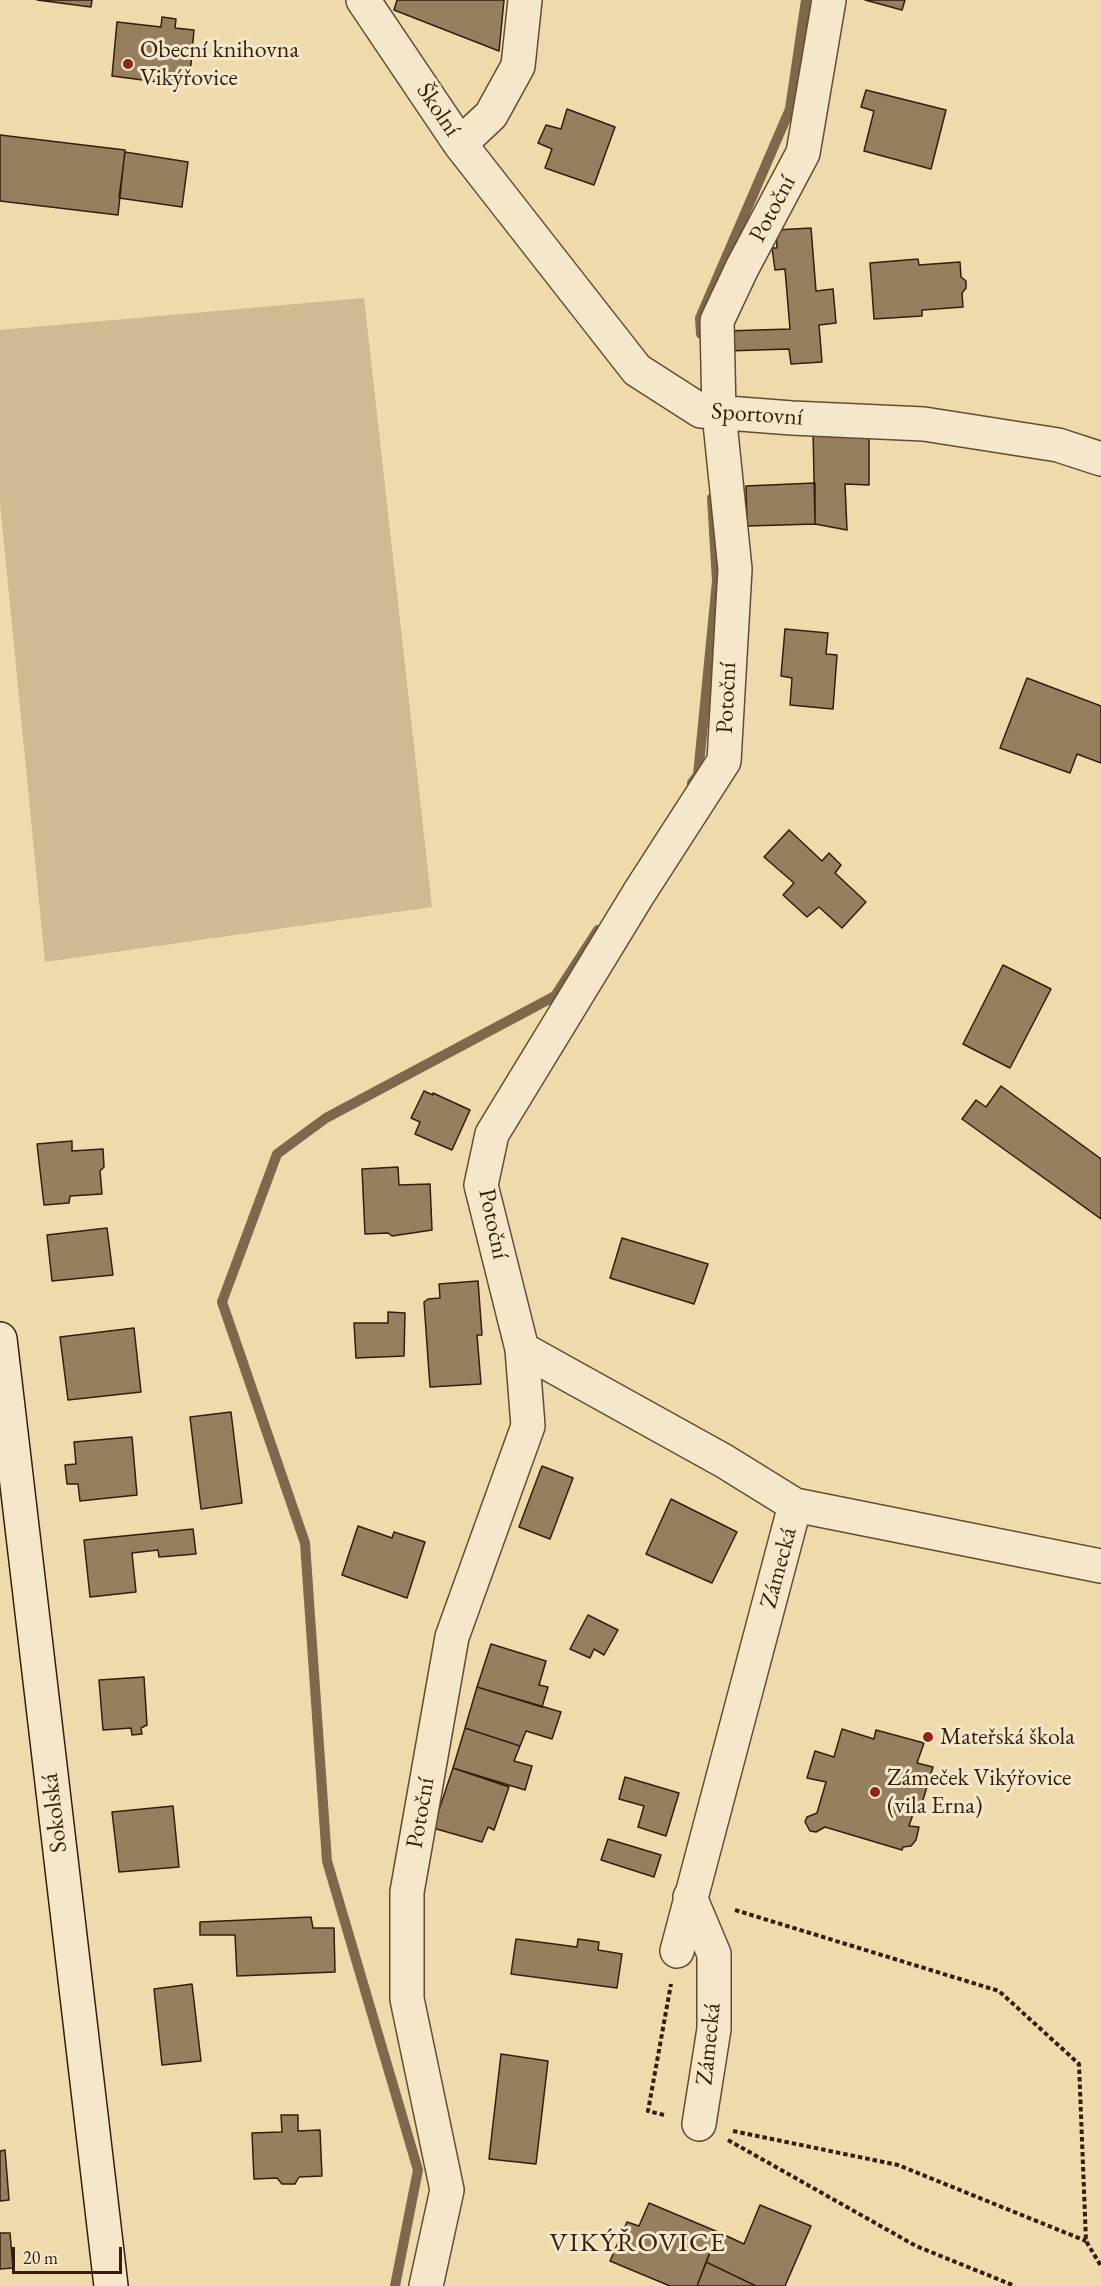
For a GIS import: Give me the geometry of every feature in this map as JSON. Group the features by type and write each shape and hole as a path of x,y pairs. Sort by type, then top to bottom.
{"street":[{"name":"Školní","path":"363,0 460,144 490,115 518,66 525,0"},
{"name":"Potoční","path":"426,2286 447,2190 407,1999 407,1892 452,1637 528,1426 522,1349 481,1185 492,1134 639,893 724,761 735,569 711,412 717,321 742,268 803,153 829,0"},
{"name":"Sportovní","path":"460,144 637,370 711,412 924,424 1058,445 1101,459"},
{"name":"Sokolská","path":"0,1339 110,2286"},
{"path":"522,1349 724,1461 795,1505"},
{"name":"Zámecká","path":"677,1951 795,1505 1101,1566"},
{"name":"Zámecká","path":"690,1897 714,1954 714,2029 699,2124"}],"path":[{"path":"690,1897 999,1991 1079,2064 1086,2241 1101,2266"},
{"path":"677,1951 648,2111 699,2124 898,2165 1086,2241"},
{"path":"699,2124 916,2246 1016,2286"}],"shaded area":[{"path":"364,298 432,907 45,962 0,503 0,330"}],"building":[{"path":"37,0 92,0 91,7"},
{"path":"397,0 504,0 499,51 394,10"},
{"path":"865,0 905,0 902,10"},
{"path":"162,17 176,19 175,28 194,30 189,86 112,76 117,22 161,27"},
{"path":"866,90 946,110 931,169 864,151 874,111 861,107"},
{"path":"567,109 615,127 594,185 545,168 552,149 538,143 546,125 561,129"},
{"path":"0,135 125,150 118,215 0,201"},
{"path":"125,152 188,162 182,207 119,198"},
{"path":"811,228 816,291 833,289 836,323 819,325 822,362 791,364 789,349 727,351 725,331 790,329 785,269 775,270 772,248 777,248 776,230"},
{"path":"918,259 919,265 960,262 961,277 966,281 966,288 962,293 963,307 922,310 922,316 874,319 870,263"},
{"path":"813,430 869,432 869,485 845,484 847,530 815,524"},
{"path":"815,483 815,524 747,526 746,486"},
{"path":"785,629 828,633 826,654 837,655 833,709 790,705 792,678 781,676"},
{"path":"1027,678 1101,706 1101,763 1077,754 1070,773 1000,748"},
{"path":"789,830 822,861 829,853 841,865 835,873 866,902 842,928 819,907 807,917 783,895 794,883 764,857"},
{"path":"1003,965 1051,989 1010,1068 963,1044"},
{"path":"1001,1086 1101,1159 1101,1219 962,1119 976,1100 986,1107"},
{"path":"424,1091 470,1110 452,1150 415,1134 420,1122 411,1118"},
{"path":"72,1141 72,1151 103,1149 104,1167 100,1171 102,1194 70,1196 69,1203 44,1205 37,1144"},
{"path":"398,1167 399,1185 430,1184 432,1230 392,1236 388,1233 365,1234 362,1169"},
{"path":"107,1228 113,1275 52,1281 47,1235"},
{"path":"622,1238 708,1264 694,1304 610,1278"},
{"path":"478,1281 482,1335 477,1335 481,1384 430,1387 424,1302 428,1299 440,1298 439,1284"},
{"path":"388,1312 405,1313 404,1356 356,1358 354,1323 388,1323"},
{"path":"134,1328 141,1392 68,1400 60,1337"},
{"path":"231,1412 242,1503 201,1509 190,1417"},
{"path":"132,1437 137,1495 80,1501 78,1484 67,1484 65,1465 76,1464 74,1442"},
{"path":"542,1466 573,1478 550,1539 519,1527"},
{"path":"671,1499 737,1532 712,1583 646,1554"},
{"path":"358,1526 392,1538 394,1532 425,1542 407,1598 342,1575"},
{"path":"193,1529 196,1554 159,1557 158,1550 132,1553 136,1592 90,1597 84,1540"},
{"path":"588,1615 618,1630 604,1655 594,1649 590,1658 570,1649"},
{"path":"491,1644 546,1661 539,1685 548,1687 542,1707 477,1687"},
{"path":"144,1677 147,1725 141,1728 142,1734 132,1735 131,1728 103,1730 99,1680"},
{"path":"477,1687 561,1712 552,1739 526,1731 520,1746 465,1728"},
{"path":"465,1728 520,1746 514,1761 532,1766 525,1790 453,1768"},
{"name":"Zámeček Vikýřovice (vila Erna)","path":"842,1729 874,1739 876,1730 924,1743 917,1763 933,1767 922,1803 917,1802 909,1826 919,1827 916,1840 911,1846 903,1847 902,1850 825,1827 816,1832 810,1831 805,1822 807,1817 817,1813 826,1782 807,1778 815,1751 834,1757"},
{"path":"453,1768 509,1787 494,1830 488,1827 482,1842 433,1828"},
{"path":"625,1777 679,1793 666,1836 638,1827 644,1806 619,1799"},
{"path":"173,1806 179,1867 119,1872 112,1812"},
{"path":"608,1839 661,1855 654,1877 601,1860"},
{"path":"311,1917 313,1928 334,1928 335,1972 237,1976 235,1935 200,1935 200,1922"},
{"path":"516,1939 577,1947 578,1939 599,1942 598,1950 622,1954 617,1988 511,1974"},
{"path":"192,1984 201,2061 162,2065 154,1989"},
{"path":"501,2054 548,2061 536,2164 489,2159"},
{"path":"281,2115 298,2115 298,2131 320,2130 322,2176 299,2177 295,2184 282,2184 277,2178 254,2179 252,2133 282,2132"},
{"path":"5,2150 9,2200 0,2201 0,2151"},
{"path":"649,2203 718,2232 697,2286 670,2286 610,2261 627,2222 639,2226"},
{"path":"760,2205 811,2226 785,2286 756,2286 706,2262 718,2232 744,2244"},
{"path":"0,2233 10,2233 13,2268 0,2269"},
{"path":"706,2262 756,2286 697,2286"}],"waterway":[{"path":"701,334 700,318 790,109 806,0"},
{"path":"692,783 698,775 717,581 712,498"},
{"path":"395,2286 418,2170 327,1861 305,1543 222,1302 277,1154 326,1118 555,996 598,930"}],"place":[{"name":"Obecní knihovna Vikýřovice","path":"128,64"},
{"name":"Mateřská škola","path":"928,1737"},
{"name":"Zámeček Vikýřovice (vila Erna)","path":"875,1792"}],"district":[{"name":"VIKÝŘOVICE","path":"638,2244"}]}
